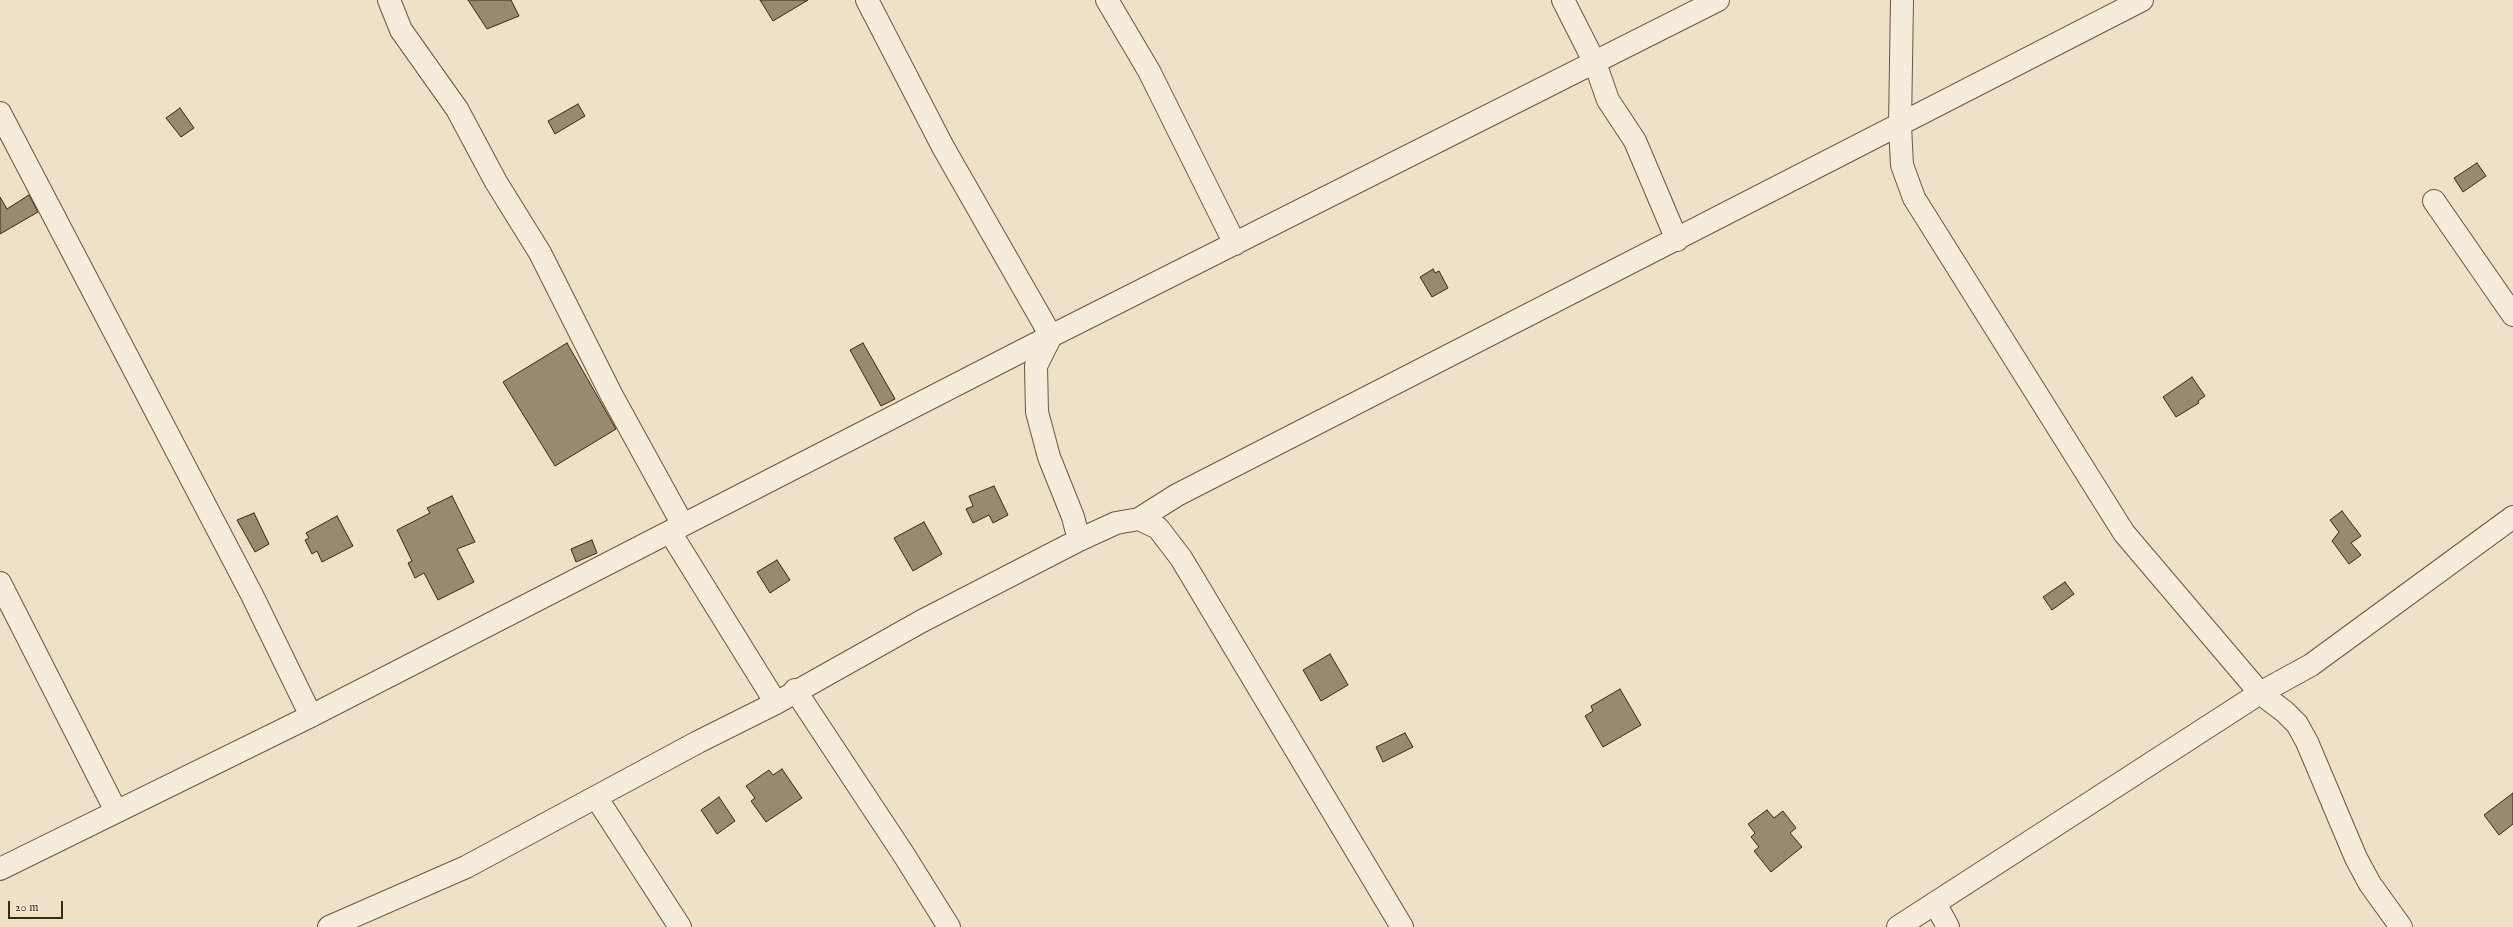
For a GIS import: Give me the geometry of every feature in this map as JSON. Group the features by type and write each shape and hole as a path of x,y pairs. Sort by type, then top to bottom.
{"street":[{"path":"388,0 401,30 457,109 496,182 540,253 677,529 776,702"},
{"path":"867,0 943,147 1051,336"},
{"path":"1107,0 1149,71 1235,244"},
{"path":"1563,0 1595,62 1608,100 1636,141 1677,240"},
{"path":"0,869 311,716 1051,336 1718,0"},
{"path":"1902,0 1900,126 1902,165 1914,198 2124,533 2260,693 2286,712 2297,724 2307,742 2356,858 2370,884 2401,927"},
{"path":"329,927 466,867 776,702 795,690 1079,540 1116,523 1139,519 1177,496 1900,126 2142,0"},
{"path":"0,113 252,595 311,716"},
{"path":"2434,201 2513,315"},
{"path":"1051,336 1036,366 1037,412 1049,457 1073,517 1079,540"},
{"path":"1898,927 2260,693 2310,665 2513,517"},
{"path":"1139,519 1158,528 1181,558 1402,927"},
{"path":"0,583 116,811"},
{"path":"795,690 904,855 949,927"},
{"path":"596,797 680,927"},
{"path":"1936,903 1948,927"}],"building":[{"path":"468,0 511,0 519,16 487,29"},
{"path":"760,0 808,0 773,21"},
{"path":"578,104 585,116 555,134 548,121"},
{"path":"180,108 194,128 181,137 166,118"},
{"path":"2477,163 2486,176 2463,192 2454,178"},
{"path":"29,195 38,212 0,234 0,197 7,209"},
{"path":"1433,269 1435,273 1439,271 1448,288 1432,297 1420,277"},
{"path":"567,343 616,429 555,466 503,382"},
{"path":"863,343 895,399 881,406 850,350"},
{"path":"2192,377 2205,396 2198,401 2199,403 2176,417 2163,397"},
{"path":"994,486 1008,515 993,523 989,515 973,523 966,509 973,506 969,496"},
{"path":"452,496 475,542 457,549 474,582 438,600 424,573 415,578 408,563 412,561 397,530 430,513 427,508"},
{"path":"2342,511 2361,536 2351,543 2361,555 2349,564 2332,541 2339,532 2330,520"},
{"path":"254,513 269,544 255,552 237,520"},
{"path":"337,516 353,546 322,562 317,551 312,554 305,540 309,538 306,533"},
{"path":"924,522 942,554 913,571 894,538"},
{"path":"592,540 597,553 576,562 571,549"},
{"path":"777,560 790,580 770,593 757,572"},
{"path":"2065,582 2074,594 2052,610 2043,597"},
{"path":"1330,654 1348,685 1321,701 1303,670"},
{"path":"1620,689 1641,725 1603,747 1585,716 1593,711 1591,706"},
{"path":"1405,733 1413,747 1383,762 1376,747"},
{"path":"782,769 802,798 766,822 751,801 755,798 746,786 769,770 773,775"},
{"path":"2513,793 2513,824 2499,835 2484,815"},
{"path":"719,797 735,821 717,834 701,810"},
{"path":"1767,810 1774,818 1783,811 1796,828 1790,833 1802,847 1771,872 1754,851 1759,847 1751,837 1755,833 1748,824"}]}
